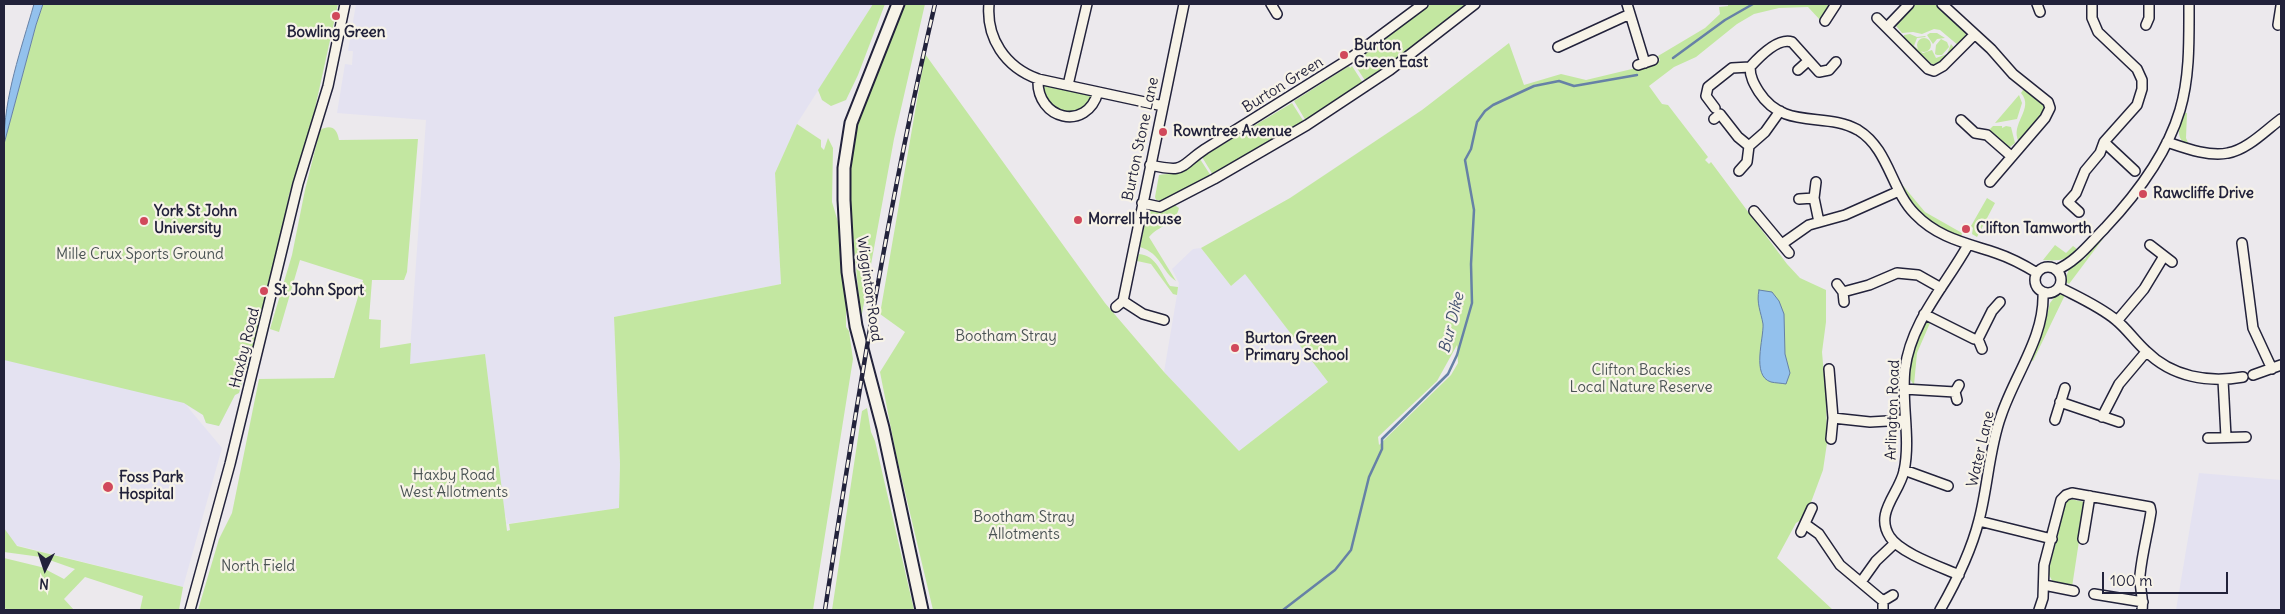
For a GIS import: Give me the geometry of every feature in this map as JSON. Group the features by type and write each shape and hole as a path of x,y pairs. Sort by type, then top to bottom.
{"main road":[{"name":"Wigginton Road","path":"898,4 851,124 844,168 844,200 848,272 856,326 883,428 922,610"}],"street":[{"name":"Haxby Road","path":"190,610 230,464 298,184 328,86 345,4"},
{"path":"989,4 988,14 991,33 999,50 1017,68 1038,78 1163,106"},
{"path":"1068,85 1087,4"},
{"name":"Burton Stone Lane","path":"1164,320 1119,304 1184,4"},
{"name":"Burton Green","path":"1150,166 1178,169 1186,165 1205,149 1349,59 1423,4"},
{"path":"1142,203 1160,207 1214,179 1290,135 1383,75 1475,4"},
{"path":"1627,4 1645,63"},
{"path":"1825,21 1836,4"},
{"path":"1886,27 1909,4"},
{"path":"1942,4 1991,49 2013,74 2048,102 2048,112 1990,182"},
{"path":"2079,212 2068,202 2076,192 2085,171 2100,153 2104,142 2137,104 2142,89 2142,80 2137,69 2098,32 2092,18 2092,4"},
{"path":"2146,25 2149,18 2148,4"},
{"path":"2056,270 2072,261 2110,223 2148,176 2166,142 2179,113 2184,89 2188,60 2188,4"},
{"path":"2278,25 2281,6"},
{"path":"1558,48 1630,14"},
{"path":"1877,18 1928,69 1934,71 1943,66 1974,35"},
{"path":"1715,108 1706,96 1708,87 1732,68 1750,68 1780,42 1786,40 1792,42 1815,70 1823,72 1836,62"},
{"path":"1798,70 1808,61"},
{"path":"1750,68 1752,81 1762,96 1780,111 1801,118 1845,125 1858,130 1879,152 1899,191 1914,214 1933,230 1968,245 1999,254 2037,272 2046,267 2056,270 2060,276 2059,286 2052,292 2043,292"},
{"path":"1038,78 1040,99 1048,109 1061,116 1074,116 1085,111 1094,102 1098,92"},
{"path":"1739,171 1747,162 1749,146 1765,132 1780,111"},
{"path":"1714,119 1720,114 1738,137 1749,146"},
{"path":"2166,142 2187,149 2230,153 2281,119"},
{"path":"1961,120 1975,133 1987,135 2011,156"},
{"path":"2104,142 2135,171"},
{"path":"1816,182 1814,198 1819,222"},
{"path":"1782,244 1800,229 1845,215 1899,191"},
{"path":"1800,200 1814,198"},
{"path":"1754,211 1789,253"},
{"name":"Arlington Road","path":"1895,543 1886,530 1885,512 1904,470 1904,389 1907,357 1916,330 1924,314 1968,245"},
{"path":"2150,245 2172,262"},
{"path":"2239,249 2253,328 2272,369"},
{"path":"2117,321 2144,288 2164,256"},
{"name":"Water Lane","path":"1940,610 1968,555 1979,521 2000,418 2038,332 2043,312 2043,292 2035,282 2037,272"},
{"path":"1843,292 1869,285 1897,273 1918,275 1941,288"},
{"path":"1837,284 1843,292 1844,302"},
{"path":"2059,286 2093,304 2117,321 2146,352 2170,368 2183,374 2224,380 2242,377"},
{"path":"1982,349 1978,338 1992,311 2000,302"},
{"path":"1924,314 1974,339 1978,338"},
{"path":"2102,416 2119,384 2146,352"},
{"path":"2253,375 2281,365"},
{"path":"1829,369 1833,418 1832,439"},
{"path":"2224,380 2226,437"},
{"path":"2055,420 2065,388"},
{"path":"1904,389 1957,393"},
{"path":"2060,402 2119,422"},
{"path":"1833,418 1870,422 1905,420"},
{"path":"2208,438 2246,437"},
{"path":"1904,470 1938,477 1948,486"},
{"path":"2039,610 2043,598 2044,565 2061,500 2066,495 2090,496 2150,506 2151,512 2140,573 2143,606 2094,594"},
{"path":"2083,538 2090,496"},
{"path":"1812,508 1803,528 1819,534 1840,565 1861,582 1883,606 1893,595"},
{"path":"1979,521 2052,539"},
{"path":"1861,582 1870,569 1895,543 1907,551 1959,575"},
{"path":"2044,585 2074,591"}],"shaded area":[{"name":"Mille Crux Sports Ground","path":"338,4 314,113 289,195 251,353 239,393 235,395 219,426 206,423 203,415 186,405 222,448 183,587 4,542 4,211"},
{"path":"356,4 873,4 798,122 775,173 781,284 614,317 620,464 619,508 506,524 507,519 409,364 426,120 337,113 345,64 352,65 353,51 348,51"},
{"name":"Burton Green Primary School","path":"1201,248 1231,286 1245,273 1328,382 1239,451 1164,372 1179,283 1172,269 1193,249"},
{"path":"2199,473 2281,480 2281,610 2176,610"}],"green space":[{"name":"Mille Crux Sports Ground","path":"43,4 338,4 314,113 289,195 271,284 239,393 235,395 219,426 206,423 203,415 184,403 4,360 4,144"},
{"path":"873,4 885,4 858,75 846,100 831,106 822,100 818,90"},
{"path":"902,4 925,4 894,139 861,319 849,196 849,169 859,116"},
{"path":"1431,4 1468,4 1366,82 1353,62"},
{"path":"1728,4 1832,4 1821,21 1808,7 1779,8 1754,14 1737,24 1696,57 1674,67 1649,86 1662,104 1668,105 1708,157 1705,160 1709,164 1711,162 1787,264 1800,278 1826,290 1826,322 1822,352 1826,397 1827,443 1823,470 1810,505 1801,520 1796,523 1777,558 1833,610 933,610 896,454 880,372 905,332 880,314 925,54 1105,303 1164,372 1239,451 1328,382 1245,274 1231,286 1201,248 1290,198 1422,110 1509,43 1524,85 1561,74 1586,80 1657,63 1660,60 1658,56 1705,28 1720,14 1719,7 1728,6","holes":["1457,345 1458,363 1451,375 1379,445 1378,437 1437,381"]},
{"path":"1916,4 1938,4 1965,30 1966,37 1959,46 1940,30 1934,29 1922,34 1913,32 1902,33 1896,26"},
{"path":"1937,33 1945,38 1937,39 1933,44 1927,35"},
{"path":"1910,34 1917,37 1925,36 1917,38 1914,46 1923,53 1932,50 1936,58 1947,54 1951,44 1955,49 1937,66 1934,66 1904,39 1904,35"},
{"path":"1924,38 1929,40 1931,45 1929,50 1924,52 1919,50 1917,45 1919,40"},
{"path":"1941,39 1947,42 1949,47 1942,55 1937,55 1935,54 1936,45"},
{"path":"1349,66 1350,68 1352,66 1363,83 1306,121 1294,101"},
{"path":"1042,84 1093,95 1091,100 1075,113 1061,111 1049,103"},
{"path":"2025,87 2046,106 2044,112 2019,142 2017,129 2024,111 2025,99 2021,93"},
{"path":"2019,95 2022,103 2017,119 1995,123"},
{"path":"1292,103 1304,122 1213,175 1202,157"},
{"path":"2185,113 2187,113 2186,138 2189,145 2179,135"},
{"path":"797,124 821,140 821,147 824,150 828,138 833,148 832,202 838,222 846,299 846,327 849,331 853,359 813,610 198,610 219,539 232,513 259,379 334,378 363,280 300,260 279,332 270,329 292,255 305,190 320,130 327,127 333,128 339,140 418,139 407,272 404,280 372,280 369,319 381,320 380,348 411,343 410,364 485,354 507,531 510,530 509,524 619,508 620,464 614,317 781,284 775,173"},
{"path":"1993,126 2011,127 2015,143 2010,147 2005,145 1988,131"},
{"path":"1200,159 1211,176 1162,201 1156,200 1159,175 1183,172"},
{"path":"1900,182 1925,212 1962,233 1961,237 1941,228 1925,216 1904,192 1898,183"},
{"path":"1987,198 1995,203 1977,237 1972,234 1973,228 1971,226"},
{"path":"1173,204 1179,208 1177,214 1149,237 1176,281 1153,254 1140,247 1146,218 1151,210"},
{"path":"2114,224 2069,284 2066,282 2067,274 2071,267 2085,259 2091,248"},
{"path":"2055,245 2066,253 2073,246 2077,249 2070,256 2062,259 2043,260"},
{"path":"1139,254 1145,255 1154,261 1170,286 1178,287 1177,295 1173,294 1151,264 1137,261"},
{"path":"2062,294 2065,295 2033,361 2030,360 2043,332 2050,303 2054,298"},
{"path":"1925,323 1930,323 1917,353 1914,385 1909,378 1912,357 1915,342"},
{"path":"867,408 871,432 875,441 914,610 832,610 862,411"},
{"path":"2070,499 2085,502 2072,587 2054,584 2048,573 2066,502"},
{"path":"4,528 17,546 183,587 179,610 140,610 143,596 85,577 64,599 74,610 9,610 4,608 4,558 41,567 64,579 75,569 41,557 4,552"}],"water":[{"path":"34,4 43,4 4,144 10,91"},
{"path":"1759,290 1772,292 1779,301 1784,314 1785,354 1790,373 1786,384 1771,382 1761,372 1760,356 1763,324 1758,303"}],"waterway":[{"name":"Bur Dike","path":"1673,58 1725,20 1753,4"},
{"name":"Bur Dike","path":"1283,610 1335,570 1351,550 1369,477 1382,449 1382,439 1448,374 1457,355 1472,303 1471,264 1474,210 1465,160 1471,149 1477,122 1485,111 1493,105 1534,86 1559,81 1574,86 1637,75"}],"railway":[{"path":"825,610 874,306 902,155 935,4"}],"place":[{"name":"Bowling Green","path":"336,16"},
{"name":"Burton Green East","path":"1344,55"},
{"name":"Rowntree Avenue","path":"1163,132"},
{"name":"Rawcliffe Drive","path":"2143,194"},
{"name":"Morrell House","path":"1078,220"},
{"name":"York St John University","path":"144,221"},
{"name":"Clifton Tamworth","path":"1966,229"},
{"name":"St John Sport","path":"264,291"},
{"name":"Burton Green Primary School","path":"1235,348"},
{"name":"Foss Park Hospital","path":"108,487"}],"park label":[{"name":"Bootham Stray","path":"1006,337"},
{"name":"Clifton Backies Local Nature Reserve","path":"1641,380"},
{"name":"Haxby Road West Allotments","path":"454,484"},
{"name":"Bootham Stray Allotments","path":"1024,526"},
{"name":"North Field","path":"258,567"}]}
